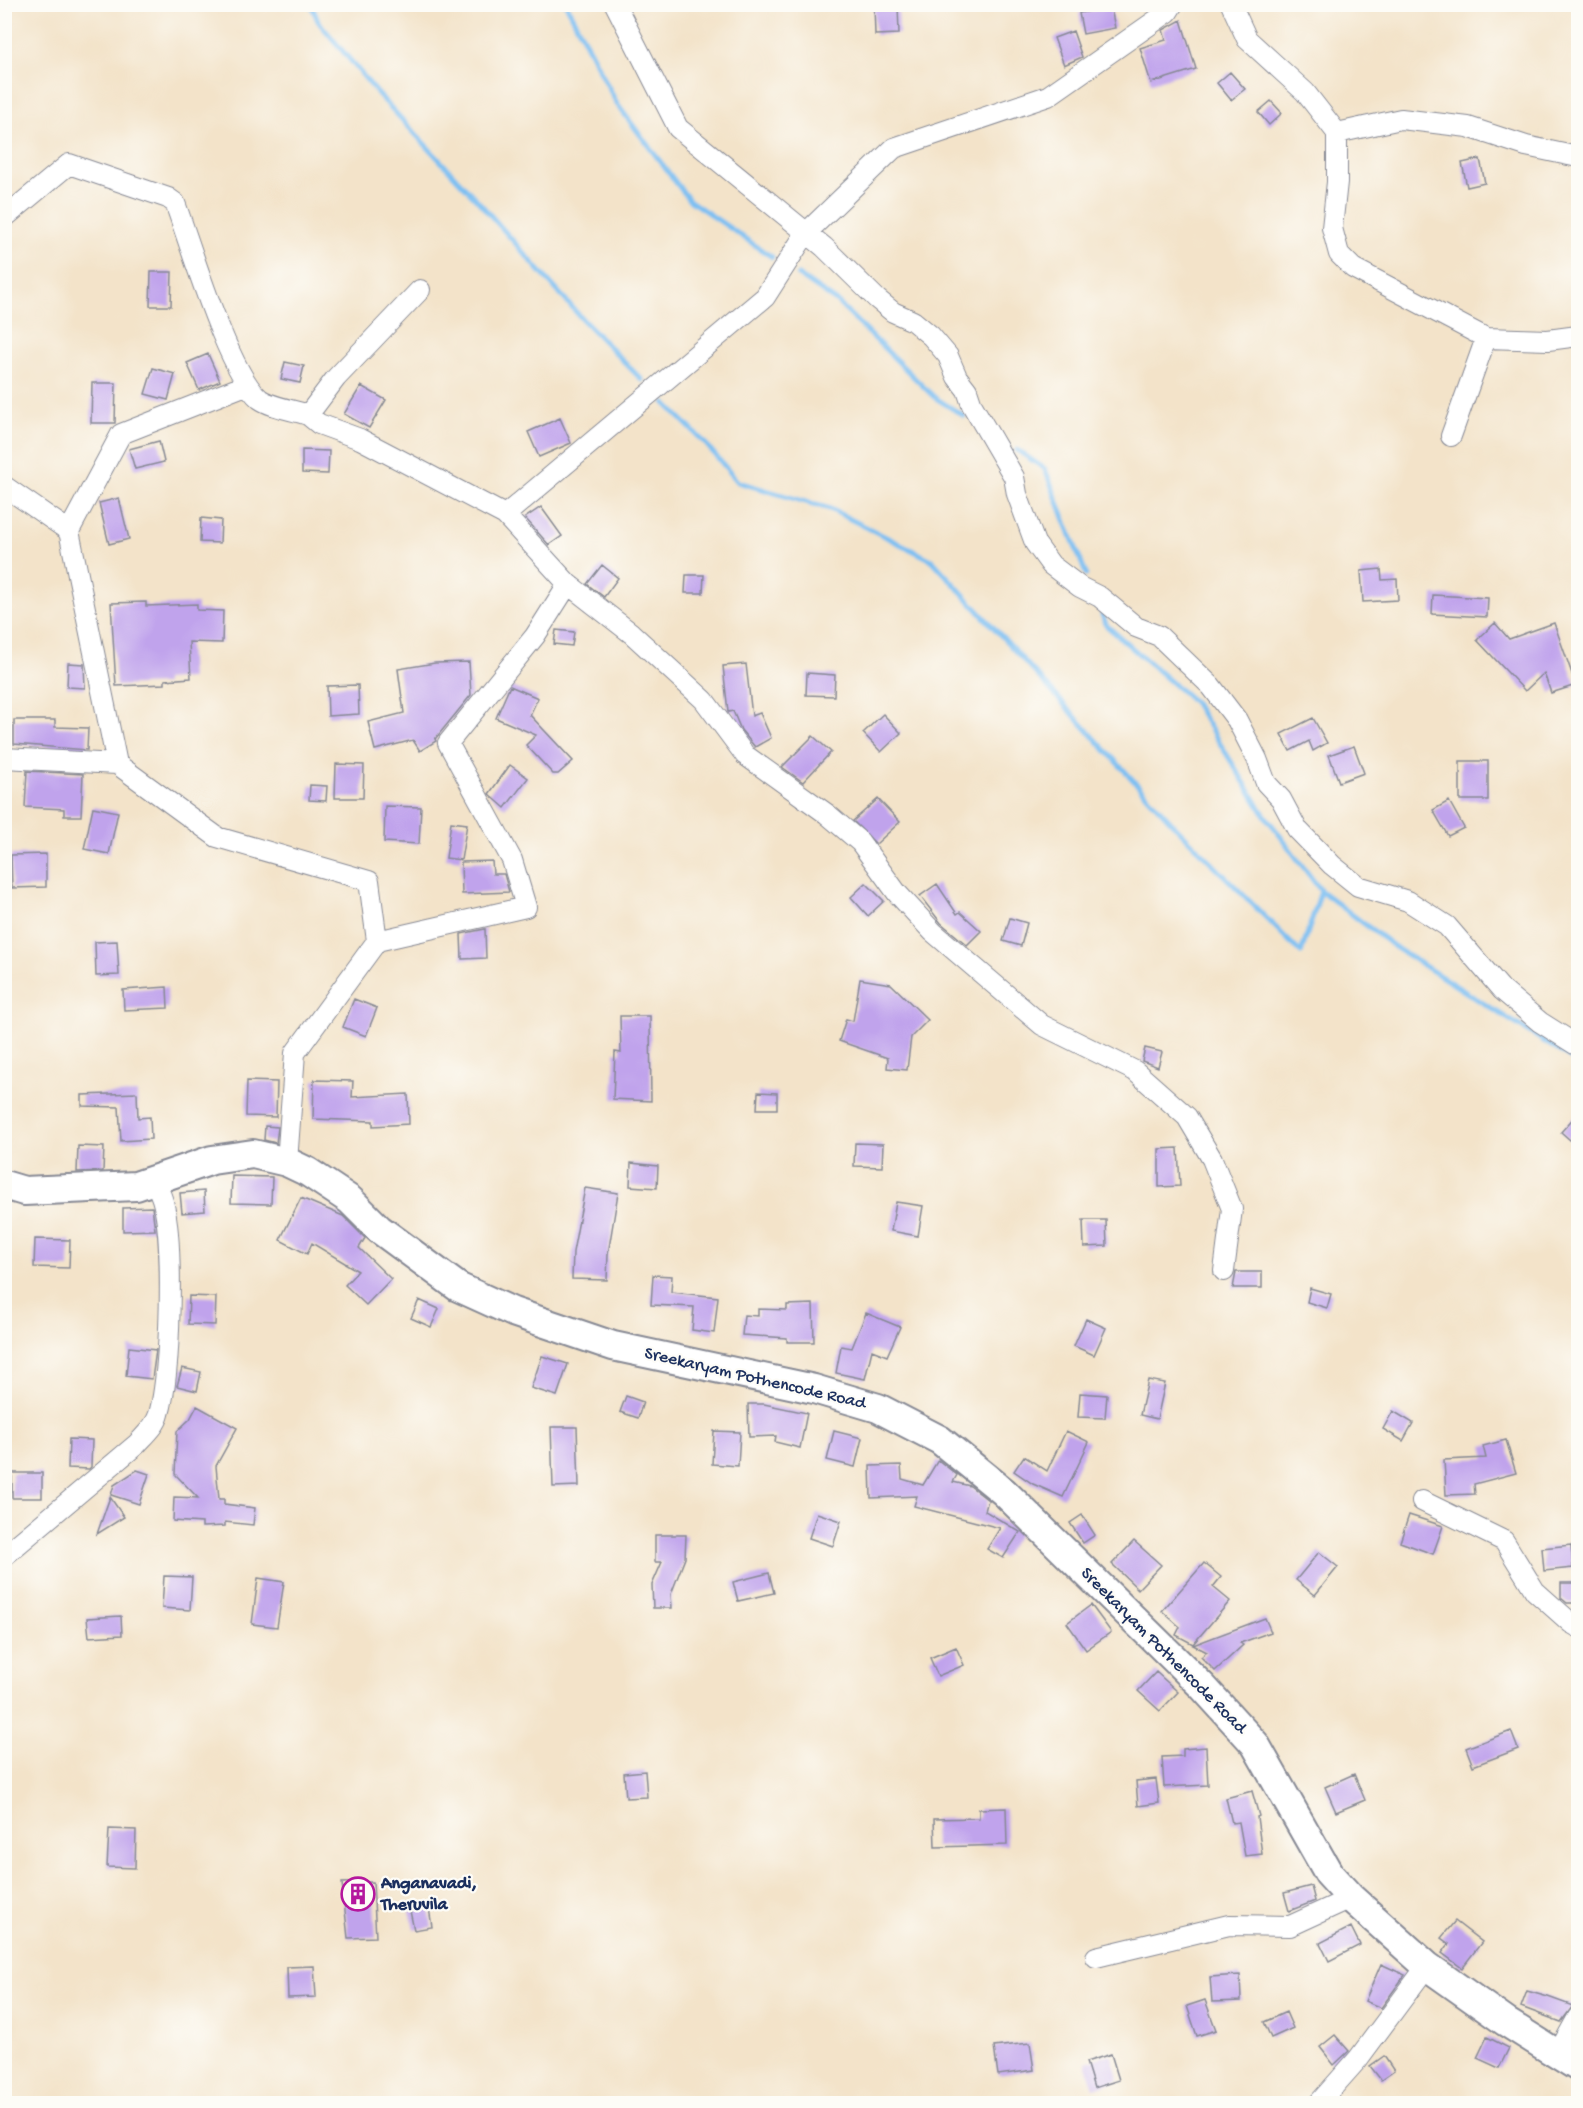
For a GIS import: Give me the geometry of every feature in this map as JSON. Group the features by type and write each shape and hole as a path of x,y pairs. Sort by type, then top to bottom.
{"main road":[{"name":"Sreekaryam Pothencode Road","path":"4,1185 24,1191 136,1186 212,1160 253,1154 287,1162 308,1172 350,1200 379,1229 458,1287 513,1312 613,1346 814,1389 878,1408 940,1440 1004,1492 1203,1687 1255,1744 1329,1874 1351,1898 1427,1966 1568,2061"}],"street":[{"path":"615,4 678,128 806,233 877,299 893,312 913,321 931,336 948,356 957,377 967,390 972,405 1014,477 1017,494 1035,543 1051,565 1080,588 1109,604 1136,627 1159,636 1211,686 1237,720 1257,759 1266,783 1281,800 1297,829 1358,886 1408,902 1447,926 1502,990 1540,1022 1578,1046"},
{"path":"505,515 765,297 806,233 894,148 1048,96 1168,12 1173,4"},
{"path":"1231,4 1248,39 1305,92 1337,133 1337,182 1332,228 1339,254 1353,268 1486,338 1548,340 1578,336"},
{"path":"1337,133 1401,119 1468,128 1526,146 1578,157"},
{"path":"4,218 69,164 175,203 202,278 246,385 262,400 308,415 320,424 360,439 505,515 568,584 631,633 704,700 745,754 827,814 860,842 897,892 933,932 996,988 1042,1025 1135,1071 1187,1117 1212,1159 1232,1209 1224,1271"},
{"path":"308,415 336,378 420,290"},
{"path":"1451,436 1486,338"},
{"path":"117,764 69,531 121,434 246,385"},
{"path":"4,486 69,531"},
{"path":"287,1162 295,1053 377,941 526,907 512,860 448,743 535,636 568,584"},
{"path":"4,758 117,764 217,837 369,880 377,941"},
{"path":"4,1556 121,1458 155,1424 159,1414 166,1369 168,1247 163,1202 154,1180"},
{"path":"1422,1500 1504,1540 1535,1591 1578,1627"},
{"path":"1096,1957 1229,1924 1290,1926 1351,1898"},
{"path":"1318,2103 1358,2059 1427,1966"},
{"path":"1568,2061 1578,2017"}],"building":[{"path":"874,5 898,5 899,34 875,35"},
{"path":"1111,8 1115,28 1083,34 1079,13"},
{"path":"1181,20 1196,69 1151,83 1140,48 1166,40 1163,30"},
{"path":"1073,31 1082,57 1064,65 1054,38"},
{"path":"1230,72 1245,89 1231,100 1217,83"},
{"path":"1271,101 1282,113 1269,125 1258,112"},
{"path":"1480,159 1485,183 1467,187 1462,163"},
{"path":"151,272 172,272 171,306 150,306"},
{"path":"208,354 220,381 199,390 187,363"},
{"path":"285,362 304,366 300,383 281,379"},
{"path":"153,368 175,374 168,400 145,394"},
{"path":"92,383 116,383 115,423 91,423"},
{"path":"361,386 386,400 369,428 344,414"},
{"path":"560,418 571,443 539,457 528,432"},
{"path":"159,441 164,462 135,469 129,449"},
{"path":"302,450 329,451 328,474 302,473"},
{"path":"119,498 129,539 109,544 99,503"},
{"path":"541,507 562,536 549,545 525,518"},
{"path":"201,518 221,520 220,543 200,542"},
{"path":"602,565 618,578 604,597 587,584"},
{"path":"1381,569 1382,580 1397,579 1398,600 1363,602 1361,571"},
{"path":"686,575 704,575 703,593 685,593"},
{"path":"1433,595 1488,598 1487,617 1432,614"},
{"path":"146,602 146,606 197,604 197,610 223,611 222,643 189,642 191,678 165,680 165,684 116,686 111,603"},
{"path":"1495,623 1509,639 1554,623 1576,685 1551,693 1544,673 1525,691 1477,640"},
{"path":"556,630 574,632 572,646 554,644"},
{"path":"469,662 471,695 435,739 436,741 420,751 413,740 375,750 368,722 404,713 398,669 435,663"},
{"path":"68,663 84,664 85,688 67,687"},
{"path":"746,664 752,716 760,713 771,738 755,747 741,730 733,711 728,712 723,666"},
{"path":"807,673 835,675 834,696 806,695"},
{"path":"358,685 359,714 328,716 327,686"},
{"path":"510,686 538,698 530,715 573,761 558,774 553,774 526,745 536,735 496,718"},
{"path":"883,714 901,733 881,752 863,733"},
{"path":"1313,718 1327,743 1313,751 1309,741 1290,751 1281,734"},
{"path":"14,720 55,720 55,727 88,728 87,750 14,744"},
{"path":"813,736 831,752 803,782 782,767"},
{"path":"1354,746 1364,773 1339,782 1329,755"},
{"path":"1460,761 1488,761 1488,800 1460,800"},
{"path":"336,764 364,765 363,798 335,798"},
{"path":"510,765 528,778 505,808 489,794"},
{"path":"27,771 83,774 81,816 64,816 64,809 25,807"},
{"path":"310,785 327,786 326,801 309,800"},
{"path":"878,799 900,822 876,844 853,821"},
{"path":"1449,801 1464,828 1448,836 1433,810"},
{"path":"385,806 421,807 419,844 384,842"},
{"path":"93,807 118,812 109,854 84,849"},
{"path":"451,822 467,824 461,860 446,858"},
{"path":"46,854 46,887 12,888 11,855"},
{"path":"492,861 493,874 504,874 509,892 462,894 461,862"},
{"path":"866,883 884,901 868,916 851,897"},
{"path":"937,884 957,914 960,912 981,931 967,945 941,923 920,896"},
{"path":"1010,918 1027,923 1021,946 1003,941"},
{"path":"485,929 486,958 462,959 461,934"},
{"path":"117,941 119,975 96,976 95,942"},
{"path":"860,979 891,984 928,1020 911,1037 907,1070 887,1068 888,1058 839,1041 846,1019 853,1021"},
{"path":"167,987 168,1008 124,1010 123,990"},
{"path":"354,999 377,1008 366,1036 343,1027"},
{"path":"620,1016 650,1016 651,1101 613,1099 615,1052 621,1053"},
{"path":"1145,1048 1162,1052 1158,1067 1142,1061"},
{"path":"314,1080 353,1081 352,1097 408,1094 409,1124 373,1126 373,1121 313,1119"},
{"path":"247,1081 277,1082 276,1117 246,1116"},
{"path":"758,1092 777,1093 777,1109 757,1109"},
{"path":"137,1093 138,1118 150,1117 151,1139 121,1141 119,1107 82,1106 82,1095"},
{"path":"1578,1113 1578,1147 1561,1132"},
{"path":"265,1126 278,1127 276,1143 264,1140"},
{"path":"855,1143 883,1144 882,1167 854,1166"},
{"path":"78,1146 104,1147 103,1171 77,1172"},
{"path":"1178,1148 1180,1186 1159,1187 1159,1149"},
{"path":"631,1163 658,1166 657,1188 630,1186"},
{"path":"232,1176 272,1177 271,1204 231,1203"},
{"path":"585,1188 618,1193 608,1254 607,1280 572,1279 573,1252"},
{"path":"204,1191 205,1211 182,1213 180,1193"},
{"path":"301,1198 343,1216 365,1238 359,1248 391,1279 366,1305 345,1285 358,1271 312,1243 307,1254 280,1240"},
{"path":"896,1202 923,1206 918,1236 891,1231"},
{"path":"152,1207 155,1230 123,1231 123,1208"},
{"path":"1083,1220 1106,1220 1107,1246 1084,1247"},
{"path":"35,1239 70,1240 69,1268 34,1267"},
{"path":"1236,1272 1262,1272 1262,1288 1233,1288"},
{"path":"653,1275 672,1276 671,1292 718,1297 714,1333 692,1330 694,1307 651,1305"},
{"path":"1310,1288 1331,1294 1327,1308 1307,1302"},
{"path":"189,1296 216,1297 215,1325 188,1324"},
{"path":"419,1300 439,1309 431,1327 411,1318"},
{"path":"813,1304 814,1342 787,1342 787,1338 742,1335 744,1315 758,1316 758,1309 787,1310 787,1305"},
{"path":"866,1313 900,1327 887,1356 872,1350 865,1379 836,1373 841,1346 852,1348"},
{"path":"1086,1319 1106,1328 1094,1355 1074,1346"},
{"path":"129,1347 156,1350 152,1379 126,1376"},
{"path":"542,1356 568,1364 557,1396 531,1388"},
{"path":"182,1368 201,1372 197,1391 177,1386"},
{"path":"1148,1380 1165,1383 1157,1419 1140,1415"},
{"path":"1080,1393 1107,1395 1105,1418 1078,1417"},
{"path":"626,1396 643,1402 638,1418 620,1412"},
{"path":"748,1404 764,1404 807,1413 800,1448 775,1442 776,1436 749,1437"},
{"path":"197,1406 237,1428 216,1466 219,1499 224,1499 224,1504 255,1508 253,1525 225,1522 225,1526 202,1527 202,1523 173,1521 174,1497 198,1498 175,1474 177,1431 190,1419"},
{"path":"1393,1411 1413,1423 1403,1441 1383,1429"},
{"path":"551,1427 577,1427 579,1486 553,1487"},
{"path":"714,1431 740,1432 738,1466 712,1464"},
{"path":"834,1431 862,1438 855,1467 827,1460"},
{"path":"1066,1431 1089,1442 1063,1497 1033,1484 1014,1471 1024,1456 1047,1471"},
{"path":"69,1439 92,1440 89,1469 68,1468"},
{"path":"1506,1440 1516,1473 1474,1484 1475,1494 1446,1495 1444,1460 1486,1458 1483,1446"},
{"path":"938,1460 957,1475 953,1482 970,1486 988,1500 985,1511 1020,1532 1003,1558 987,1549 1000,1528 914,1506 917,1496 871,1498 870,1466 901,1465 902,1479 923,1485"},
{"path":"137,1470 149,1474 139,1504 111,1495 114,1485"},
{"path":"12,1473 42,1473 42,1498 12,1498"},
{"path":"110,1497 124,1517 97,1534"},
{"path":"817,1513 841,1521 833,1546 809,1538"},
{"path":"1082,1515 1095,1535 1083,1543 1070,1523"},
{"path":"1409,1515 1443,1526 1433,1554 1400,1542"},
{"path":"655,1535 686,1535 685,1558 671,1594 672,1608 653,1608 652,1585 662,1562 655,1562"},
{"path":"1134,1541 1161,1565 1138,1589 1112,1564"},
{"path":"1571,1545 1573,1568 1544,1571 1542,1548"},
{"path":"1319,1552 1338,1567 1315,1595 1296,1580"},
{"path":"1204,1563 1221,1577 1213,1587 1230,1601 1193,1644 1176,1635 1180,1627 1162,1611"},
{"path":"769,1573 774,1593 738,1601 733,1582"},
{"path":"164,1576 192,1577 190,1610 162,1608"},
{"path":"258,1578 284,1582 277,1627 252,1624"},
{"path":"1561,1583 1578,1583 1578,1603 1567,1603 1561,1598"},
{"path":"1091,1605 1111,1632 1086,1650 1067,1623"},
{"path":"121,1616 122,1635 89,1637 87,1618"},
{"path":"1265,1618 1271,1632 1240,1643 1243,1645 1215,1671 1201,1657 1207,1652 1193,1645"},
{"path":"956,1647 964,1665 938,1676 930,1658"},
{"path":"1156,1672 1178,1692 1160,1711 1138,1691"},
{"path":"1511,1731 1518,1749 1473,1766 1466,1748"},
{"path":"1206,1747 1208,1785 1164,1787 1162,1757 1183,1756 1183,1749"},
{"path":"645,1771 647,1797 626,1798 624,1773"},
{"path":"1354,1774 1365,1800 1336,1812 1325,1787"},
{"path":"1156,1779 1159,1803 1138,1806 1136,1781"},
{"path":"1252,1791 1259,1816 1257,1817 1262,1854 1245,1856 1239,1822 1232,1823 1226,1798"},
{"path":"1006,1808 1007,1845 935,1847 934,1819 979,1818 979,1809"},
{"path":"109,1829 136,1830 135,1868 107,1867"},
{"path":"373,1882 376,1937 348,1938 342,1883"},
{"path":"1311,1886 1315,1901 1289,1911 1284,1893"},
{"path":"429,1908 432,1927 414,1930 410,1911"},
{"path":"1455,1921 1482,1942 1462,1968 1442,1953 1449,1944 1441,1938"},
{"path":"1351,1927 1360,1945 1329,1961 1320,1943"},
{"path":"1381,1964 1405,1975 1381,2008 1365,2001"},
{"path":"314,1966 316,1997 288,1998 287,1967"},
{"path":"1240,1975 1241,2001 1212,2002 1210,1977"},
{"path":"1527,1991 1573,2006 1561,2022 1521,2007"},
{"path":"1205,2000 1216,2030 1197,2036 1187,2006"},
{"path":"1286,2012 1293,2028 1271,2038 1264,2022"},
{"path":"1335,2035 1349,2051 1334,2065 1320,2047"},
{"path":"1487,2037 1509,2048 1499,2068 1477,2058"},
{"path":"1030,2043 1034,2070 998,2075 994,2047"},
{"path":"1111,2054 1119,2080 1094,2088 1086,2062"},
{"path":"1384,2056 1394,2071 1381,2080 1370,2066"}],"waterway":[{"path":"311,4 318,21 378,94 477,200 584,321 642,380"},
{"path":"566,4 617,104 689,200 772,257"},
{"path":"798,275 836,301 934,397 964,416"},
{"path":"665,403 704,442 738,482 830,509 932,560 1176,827 1301,953 1321,891 1396,948 1578,1063"},
{"path":"1017,450 1045,469 1086,574"},
{"path":"1102,615 1107,626 1194,702 1264,814 1321,891"}],"place":[{"name":"Anganavadi, Theruvila","path":"358,1894"}]}
